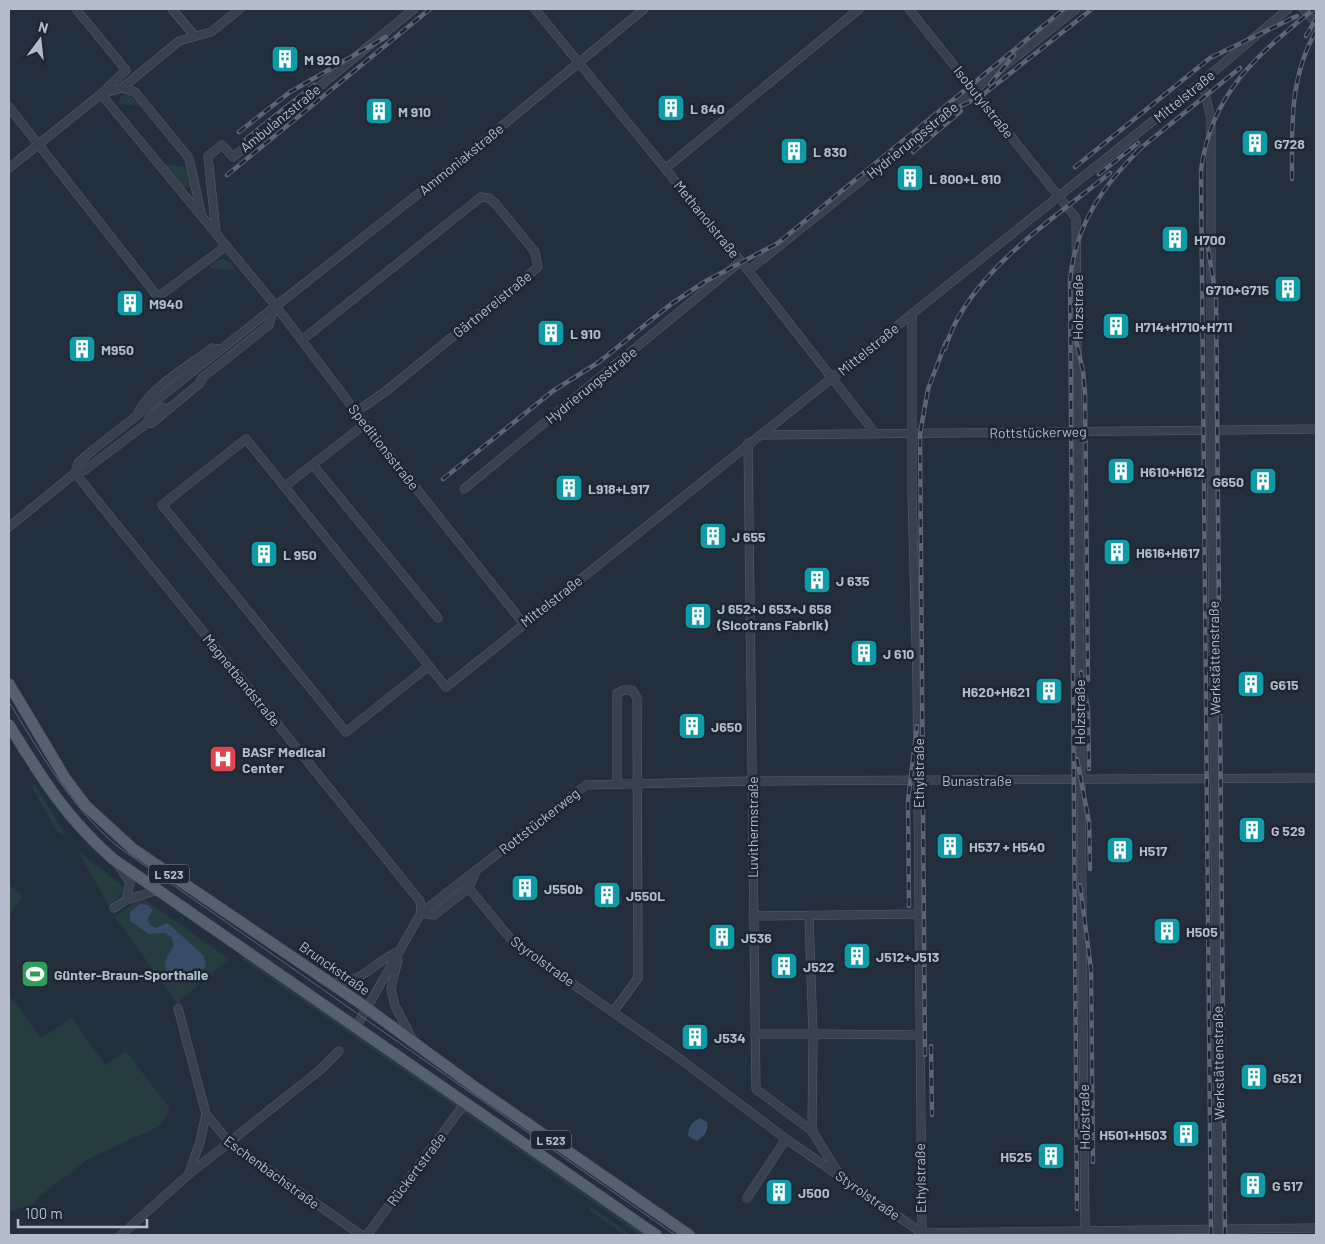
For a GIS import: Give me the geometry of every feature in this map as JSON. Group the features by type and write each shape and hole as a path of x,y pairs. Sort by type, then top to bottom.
{"main road":[{"name":"Brunckstraße","path":"9,684 65,778 86,806 133,849 367,1008 414,1044 689,1235"},
{"name":"L 523","path":"9,725 57,801 82,831 113,859 656,1235"}],"street":[{"path":"9,168 101,94 126,70 76,9"},
{"path":"172,9 195,36"},
{"path":"101,94 122,88 180,41 211,32 240,9"},
{"name":"Ambulanzstraße","path":"216,234 208,156 222,144 233,157 414,9"},
{"name":"Methanolstraße","path":"535,9 748,270 875,433"},
{"name":"Ammoniakstraße","path":"75,472 78,463 138,414 140,404 212,348 218,352 275,305 441,176 644,9"},
{"path":"666,168 859,9"},
{"name":"Isobutylstraße","path":"909,9 1058,196"},
{"name":"Hydrierungsstraße","path":"748,270 1076,9"},
{"name":"Mittelstraße","path":"429,666 446,687 748,443 1200,84 1288,9"},
{"path":"1303,9 1316,23"},
{"name":"Werkstättenstraße","path":"1200,84 1204,90 1211,118 1211,430 1219,1232"},
{"path":"122,88 135,92 189,158 202,216"},
{"name":"Speditionsstraße","path":"101,94 275,305 365,424 523,624"},
{"path":"9,107 40,144 43,152 158,297 226,246"},
{"name":"Holzstraße","path":"1058,196 1076,218 1076,432 1085,1234"},
{"name":"Gärtnereistraße","path":"302,340 481,197 489,198 495,203 535,252 538,267 386,391 356,412"},
{"name":"Hydrierungsstraße","path":"464,489 741,262"},
{"name":"Ammoniakstraße","path":"9,527 75,472 86,470 146,424 152,423 200,383 202,378 269,325 275,305"},
{"name":"Ethylstraße","path":"912,313 922,1233"},
{"path":"218,352 231,356"},
{"path":"138,414 146,424"},
{"path":"284,487 365,424"},
{"name":"Rottstückerweg","path":"760,434 1316,429"},
{"path":"246,439 284,487 429,666 346,732 162,505 246,439"},
{"name":"Luvithermstraße","path":"748,443 753,680 752,781 756,1089 812,1131 839,1174"},
{"path":"313,465 438,618"},
{"name":"Magnetbandstraße","path":"75,472 420,901 421,913"},
{"path":"613,1012 638,978 638,698 632,690 624,690 617,693 617,784"},
{"name":"Bunastraße","path":"637,784 752,781 1316,778"},
{"name":"Rottstückerweg","path":"356,1027 421,913 586,785 637,784"},
{"path":"113,859 130,883 126,900"},
{"name":"Rottstückerweg","path":"421,913 434,915 469,888 476,871"},
{"name":"Styrolstraße","path":"463,881 514,943 613,1012 786,1139 922,1233"},
{"path":"114,908 126,900 158,890"},
{"path":"753,916 918,914"},
{"path":"809,915 812,1131"},
{"path":"327,981 341,982 357,977 388,955 400,951"},
{"path":"400,951 391,989 395,1006 414,1044"},
{"name":"Eschenbachstraße","path":"178,1008 206,1114 230,1143 361,1235"},
{"path":"755,1034 920,1035"},
{"path":"123,1234 188,1175 320,1070 339,1051"},
{"name":"Rückertstraße","path":"367,1235 465,1102"},
{"path":"188,1175 200,1142 206,1114"},
{"path":"747,1198 786,1139"},
{"path":"922,1233 1085,1234 1316,1228"}],"green space":[{"path":"128,94 141,106 118,104 121,96"},
{"path":"164,164 181,166 187,169 191,187 184,187"},
{"path":"223,259 232,264 234,270 209,268 215,261"},
{"path":"33,782 66,836 57,832 33,789"},
{"path":"78,851 125,888 110,908"},
{"path":"9,884 22,896 9,917"},
{"path":"142,898 229,959 177,1003 115,917"},
{"path":"246,955 647,1235 640,1235 242,959"},
{"path":"9,995 41,1038 72,1018 105,1065 126,1051 170,1109 160,1126 90,1158 37,1198 35,1203 9,1212"},
{"path":"591,1207 631,1235 625,1235 589,1210"}],"water":[{"path":"140,904 148,905 153,910 148,918 149,924 156,928 168,923 204,956 206,967 191,978 177,982 172,978 168,974 165,965 174,946 172,938 165,933 149,934 130,921 130,912"},
{"path":"700,1118 707,1122 707,1131 697,1141 688,1136 688,1133 691,1125"}],"tram line":[{"path":"9,702 57,779 85,814 117,846 675,1235"}],"railway":[{"path":"227,175 430,9"},
{"path":"443,479 553,391 599,362 671,304 706,281 778,243 1064,9"},
{"path":"933,119 980,97 1092,9"},
{"path":"1211,1235 1201,170 1206,143 1226,97 1256,60 1314,9"},
{"path":"1075,167 1210,58 1297,16"},
{"path":"1306,36 1316,19"},
{"path":"1292,179 1294,103 1301,67 1316,31"},
{"path":"239,132 290,92 386,37"},
{"path":"990,84 1014,55"},
{"path":"1137,151 1240,68"},
{"path":"246,139 314,85"},
{"path":"913,152 961,111"},
{"path":"1099,174 1138,143"},
{"path":"1077,1209 1070,281 1078,242 1093,207 1115,176 1142,147"},
{"path":"945,349 956,322 971,297 991,273 1038,230 1110,173"},
{"path":"1206,236 1216,296 1225,1235"},
{"path":"1074,332 1083,371 1085,393 1088,680"},
{"path":"925,1055 920,434 928,389 946,342"},
{"path":"1081,672 1088,709 1089,769"},
{"path":"909,906 908,801 917,726"},
{"path":"1077,759 1089,822 1090,869"},
{"path":"1080,885 1091,969 1093,1162"},
{"path":"931,1046 932,1115"}],"place":[{"name":"M 920","path":"285,59"},
{"name":"L 840","path":"671,108"},
{"name":"M 910","path":"379,111"},
{"name":"G728","path":"1255,143"},
{"name":"L 830","path":"794,151"},
{"name":"L 800+L 810","path":"910,178"},
{"name":"H700","path":"1175,239"},
{"name":"G710+G715","path":"1288,289"},
{"name":"M940","path":"130,303"},
{"name":"H714+H710+H711","path":"1116,326"},
{"name":"L 910","path":"551,333"},
{"name":"M950","path":"82,349"},
{"name":"H610+H612","path":"1121,471"},
{"name":"G650","path":"1263,481"},
{"name":"L918+L917","path":"569,488"},
{"name":"J 655","path":"713,536"},
{"name":"H616+H617","path":"1117,552"},
{"name":"L 950","path":"264,554"},
{"name":"J 635","path":"817,580"},
{"name":"J 652+J 653+J 658 (Sicotrans Fabrik)","path":"698,616"},
{"name":"J 610","path":"864,653"},
{"name":"G615","path":"1251,684"},
{"name":"H620+H621","path":"1049,691"},
{"name":"J650","path":"692,726"},
{"name":"BASF Medical Center","path":"223,759"},
{"name":"G 529","path":"1252,830"},
{"name":"H537 + H540","path":"950,846"},
{"name":"H517","path":"1120,850"},
{"name":"J550b","path":"525,888"},
{"name":"J550L","path":"607,895"},
{"name":"H505","path":"1167,931"},
{"name":"J536","path":"722,937"},
{"name":"J512+J513","path":"857,956"},
{"name":"J522","path":"784,966"},
{"name":"Günter-Braun-Sporthalle","path":"35,974"},
{"name":"J534","path":"695,1037"},
{"name":"G521","path":"1254,1077"},
{"name":"H501+H503","path":"1186,1134"},
{"name":"H525","path":"1051,1156"},
{"name":"G 517","path":"1253,1185"},
{"name":"J500","path":"779,1192"}]}
